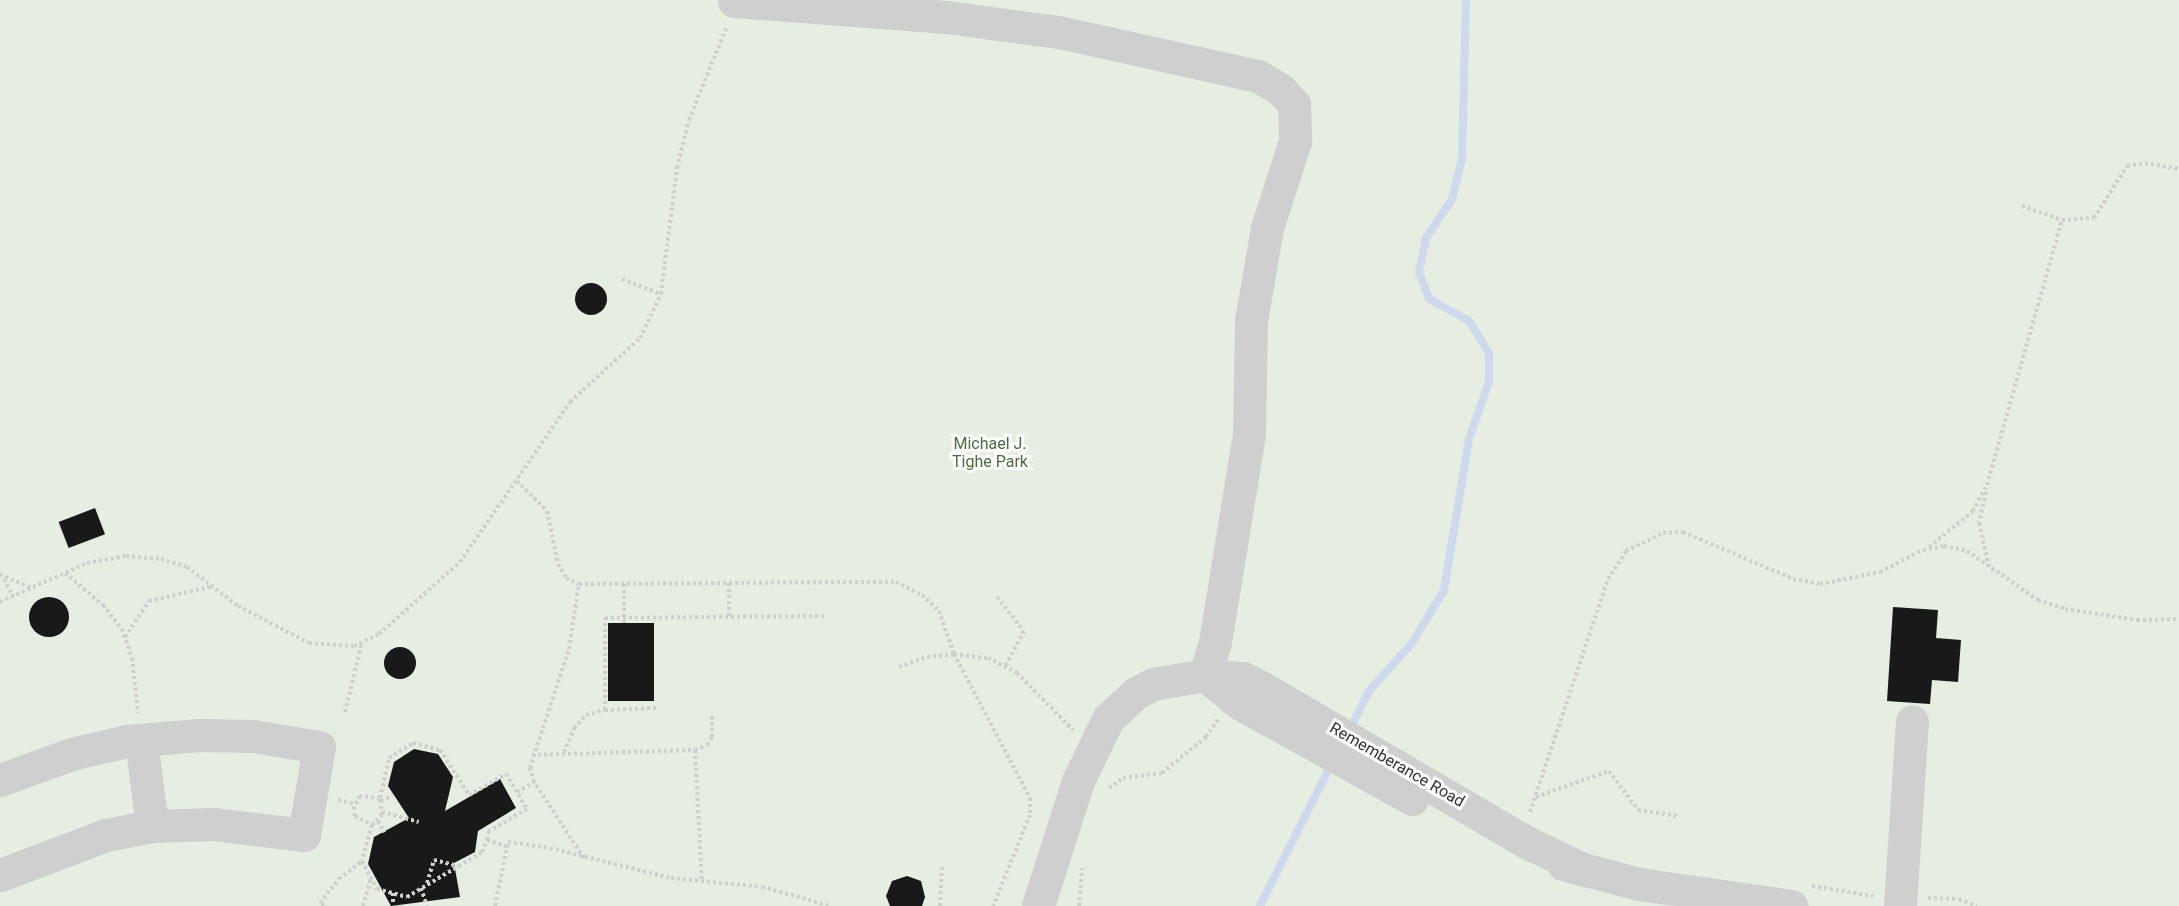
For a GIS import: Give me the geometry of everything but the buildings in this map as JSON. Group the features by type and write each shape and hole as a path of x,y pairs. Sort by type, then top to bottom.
{"street":[{"path":"734,1 946,17 1059,32 1258,76 1281,90 1294,104 1295,141 1267,228 1251,321 1250,434 1215,642 1204,675"},
{"name":"Rememberance Road","path":"1204,675 1231,697 1325,738 1585,870"},
{"name":"Rememberance Road","path":"1038,906 1092,749 1108,719 1136,693 1153,684 1204,675 1243,678 1325,738"},
{"path":"1900,906 1912,721"},
{"path":"0,780 71,754 141,740 253,736 319,747 304,835 215,824 152,826 106,835 0,874"},
{"path":"141,740 152,826"},
{"name":"Rememberance Road","path":"1359,757 1480,835 1527,855 1639,884 1791,906"}],"path":[{"path":"0,602 87,563 126,556 161,559 187,567 237,606 309,642 354,646 379,634 425,597 460,562 570,402 640,338 661,294 676,168 689,120 730,21 734,1"},
{"path":"2022,206 2062,220 2094,218 2127,166 2145,164 2179,169"},
{"path":"1989,567 1979,523 2062,220"},
{"path":"622,279 661,294"},
{"path":"517,481 547,511 558,564 566,578 579,584 896,582 921,595 939,611 954,654 1030,798 1030,815 993,906"},
{"path":"1526,842 1527,819 1608,579 1626,551 1663,533 1683,532 1783,576 1820,584 1880,572 1927,549 1973,511 1988,485"},
{"path":"1927,549 1944,546 1967,551 2038,600 2065,609 2137,620 2179,619"},
{"path":"64,573 103,606 125,638 132,658 141,740"},
{"path":"0,574 13,596"},
{"path":"4,579 32,588"},
{"path":"0,585 4,579"},
{"path":"729,583 729,616"},
{"path":"579,584 569,649 532,755 530,768 534,782 584,858"},
{"path":"624,584 624,623"},
{"path":"125,638 149,601 213,586"},
{"path":"997,597 1024,631 1005,667"},
{"path":"605,710 605,618 826,616"},
{"path":"345,712 362,642"},
{"path":"899,667 927,657 954,654 988,658 1017,674 1092,749"},
{"path":"1106,793 1111,784 1123,778 1150,777 1180,762 1206,737 1231,697"},
{"path":"564,752 574,728 586,715 605,710 659,708"},
{"path":"532,755 564,752 695,750 707,745 712,737 712,713"},
{"path":"324,906 320,903 339,879 362,861 372,825 378,821 382,812 381,799 389,758 413,743 440,750 469,795 507,774 527,809 489,831 482,852 407,897 377,889 362,861"},
{"path":"695,750 702,882"},
{"path":"1536,797 1609,771 1638,810 1678,816"},
{"path":"517,792 534,782"},
{"path":"372,825 355,816 354,807 360,796 381,799 393,795"},
{"path":"382,812 419,822"},
{"path":"378,821 384,832"},
{"path":"487,840 507,847"},
{"path":"495,906 508,842 584,858 626,870 702,882 762,887 831,906"},
{"path":"426,885 434,860 459,866"},
{"path":"1079,906 1077,894 1083,864"},
{"path":"940,906 942,865"},
{"path":"363,906 371,878"},
{"path":"421,888 427,906"},
{"path":"393,893 393,903"}],"green space":[{"name":"Michael J. Tighe Park","path":"0,0 2179,0 2179,906 0,906"}],"waterway":[{"path":"1350,729 1369,691 1412,643 1444,590 1469,439 1489,382 1489,353 1468,320 1429,299 1419,272 1426,238 1452,199 1462,159 1466,0"},
{"path":"1260,906 1332,763"}]}
